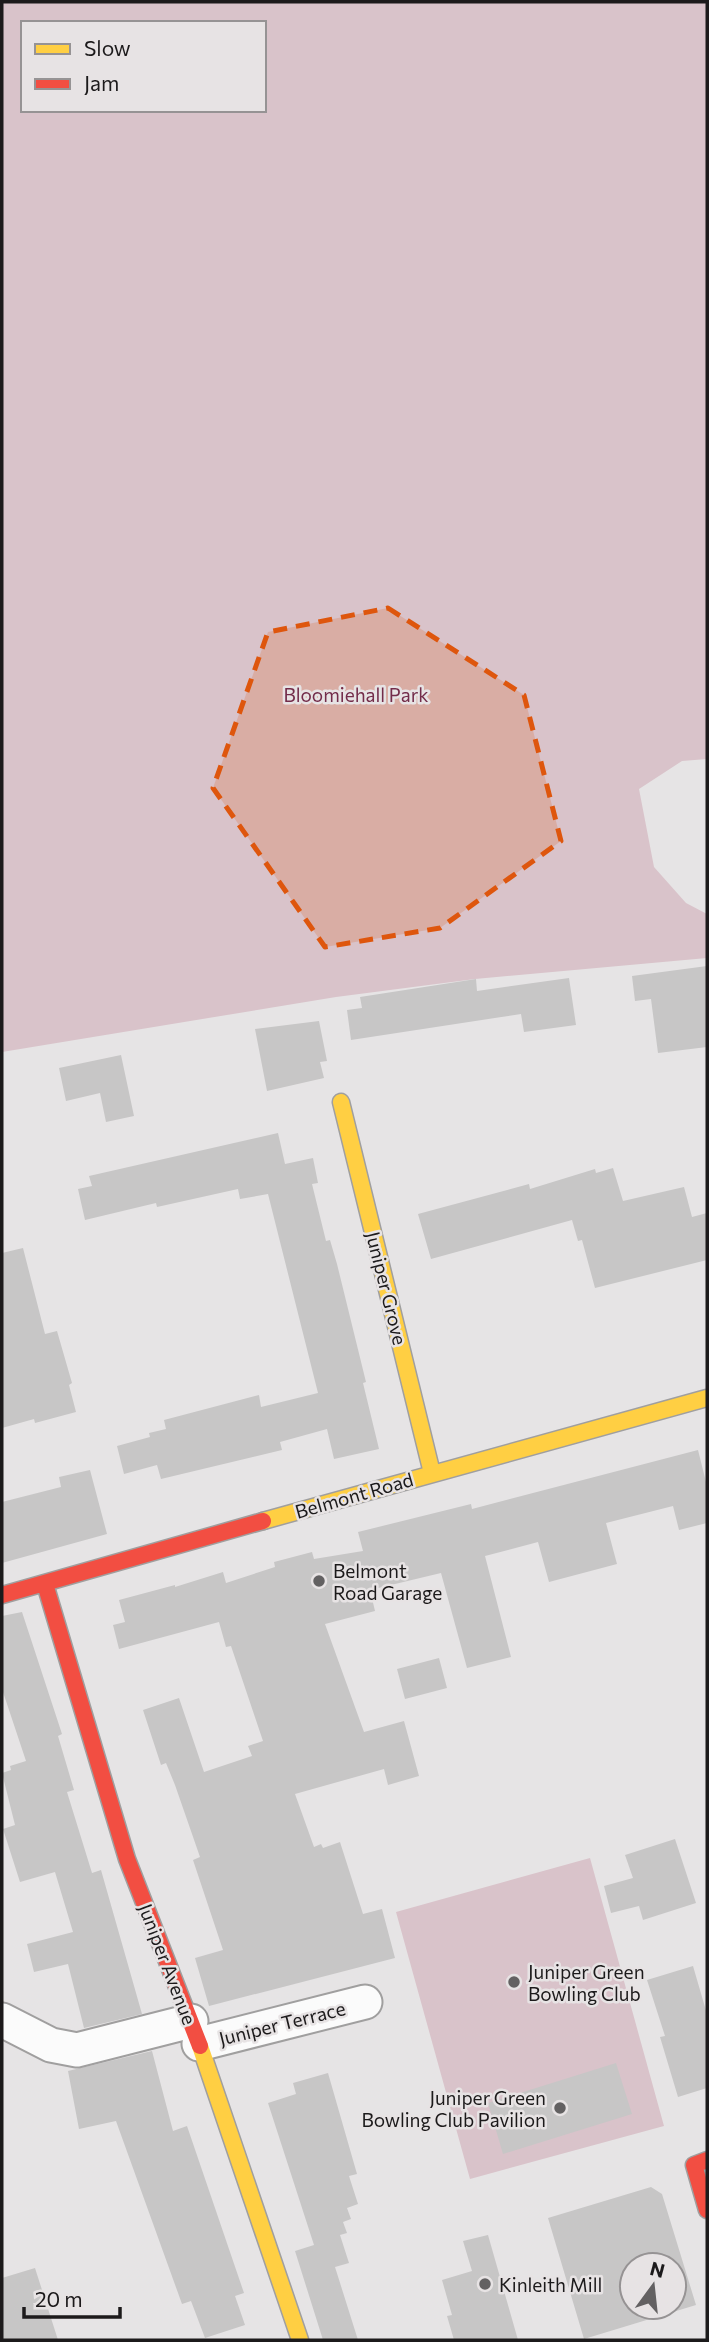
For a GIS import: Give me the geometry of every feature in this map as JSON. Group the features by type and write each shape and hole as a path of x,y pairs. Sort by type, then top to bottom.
{"street":[{"name":"Juniper Grove","path":"341,1102 432,1473"},
{"name":"Belmont Road","path":"2,1595 707,1398"},
{"name":"Juniper Avenue","path":"45,1584 127,1859 195,2032 300,2340"},
{"name":"Juniper Terrace","path":"2,2020 51,2045 77,2050 365,2002"},
{"path":"707,2161 694,2165 707,2210"}],"highlighted area":[{"path":"388,608 524,695 561,841 440,928 325,947 213,788 268,632"}],"green space":[{"name":"Bloomiehall Park","path":"2,2 707,2 707,759 682,761 639,789 654,867 686,903 707,914 707,958 475,979 336,997 2,1052"},
{"path":"590,1858 664,2126 470,2179 396,1912"}],"building":[{"path":"707,966 707,1047 658,1053 651,999 635,1001 632,976"},
{"path":"569,978 576,1025 524,1032 521,1014 351,1040 347,1010 362,1008 360,997 476,979 477,991"},
{"path":"319,1021 327,1061 320,1062 324,1078 267,1091 255,1029"},
{"path":"121,1055 134,1116 106,1122 100,1093 66,1101 59,1068"},
{"path":"278,1133 285,1164 313,1158 318,1183 312,1184 326,1241 330,1240 337,1264 366,1382 363,1383 379,1449 334,1459 327,1429 280,1442 282,1450 161,1479 157,1465 124,1474 117,1446 150,1437 149,1433 166,1429 164,1420 259,1395 261,1407 318,1393 268,1194 240,1199 238,1189 157,1207 156,1203 85,1220 78,1189 92,1186 89,1176"},
{"path":"613,1168 623,1201 684,1187 692,1217 707,1213 707,1260 595,1288 582,1240 578,1241 572,1220 431,1259 418,1214 529,1184 530,1189 595,1169 596,1173"},
{"path":"23,1248 45,1334 57,1331 72,1383 69,1385 76,1412 2,1428 2,1253"},
{"path":"698,1450 707,1486 707,1523 679,1530 673,1506 606,1523 617,1564 549,1582 538,1542 485,1556 511,1657 467,1668 441,1573 370,1590 375,1611 325,1624 364,1732 404,1721 419,1776 388,1785 384,1769 295,1794 314,1847 321,1844 323,1848 340,1842 363,1914 382,1909 395,1958 209,2006 195,1958 223,1950 193,1860 200,1857 166,1763 161,1765 143,1710 179,1698 204,1772 252,1756 248,1746 263,1741 231,1646 226,1647 219,1622 119,1649 113,1625 125,1622 119,1600 223,1572 226,1583 275,1567 274,1562 312,1552 314,1559 363,1551 358,1532 471,1504 472,1509"},
{"path":"90,1470 107,1534 2,1563 2,1502 61,1487 59,1477"},
{"path":"22,1612 62,1734 58,1736 74,1790 67,1792 92,1873 101,1870 142,2014 84,2028 68,1964 34,1972 27,1944 73,1932 55,1872 20,1882 3,1829 15,1825 2,1773 11,1770 10,1766 26,1761 2,1689 2,1616"},
{"path":"439,1658 447,1688 405,1699 397,1669"},
{"path":"675,1839 696,1903 643,1920 639,1906 611,1913 604,1886 633,1878 625,1855"},
{"path":"693,1966 707,2014 707,2088 678,2097 660,2037 665,2036 647,1980"},
{"path":"152,2051 173,2131 187,2126 244,2293 235,2296 245,2325 205,2338 191,2301 182,2304 116,2121 79,2129 68,2071"},
{"name":"Juniper Green Bowling Club Pavilion","path":"616,2063 632,2114 503,2154 488,2103"},
{"path":"328,2073 357,2174 349,2176 358,2204 347,2208 351,2219 343,2222 347,2233 340,2235 349,2263 335,2267 358,2340 323,2340 295,2251 314,2245 268,2103 296,2094 293,2083"},
{"path":"651,2187 662,2194 679,2251 618,2251 618,2321 643,2321 584,2339 548,2218"},
{"name":"Kinleith Mill","path":"488,2235 518,2340 454,2340 447,2316 452,2315 442,2280 472,2271 463,2241"},
{"path":"35,2268 58,2340 2,2340 2,2278"},
{"path":"688,2279 696,2305 688,2307"}],"traffic: slow":[{"path":"341,1102 432,1473"},
{"path":"263,1521 707,1398"},
{"path":"200,2046 300,2340"}],"traffic: jam":[{"path":"2,1595 263,1521"},
{"path":"45,1584 127,1859 200,2046"},
{"path":"707,2160 694,2165 707,2210"}],"place":[{"name":"Belmont Road Garage","path":"319,1581"},
{"name":"Juniper Green Bowling Club","path":"514,1982"},
{"name":"Juniper Green Bowling Club Pavilion","path":"560,2108"},
{"name":"Kinleith Mill","path":"485,2284"}]}
